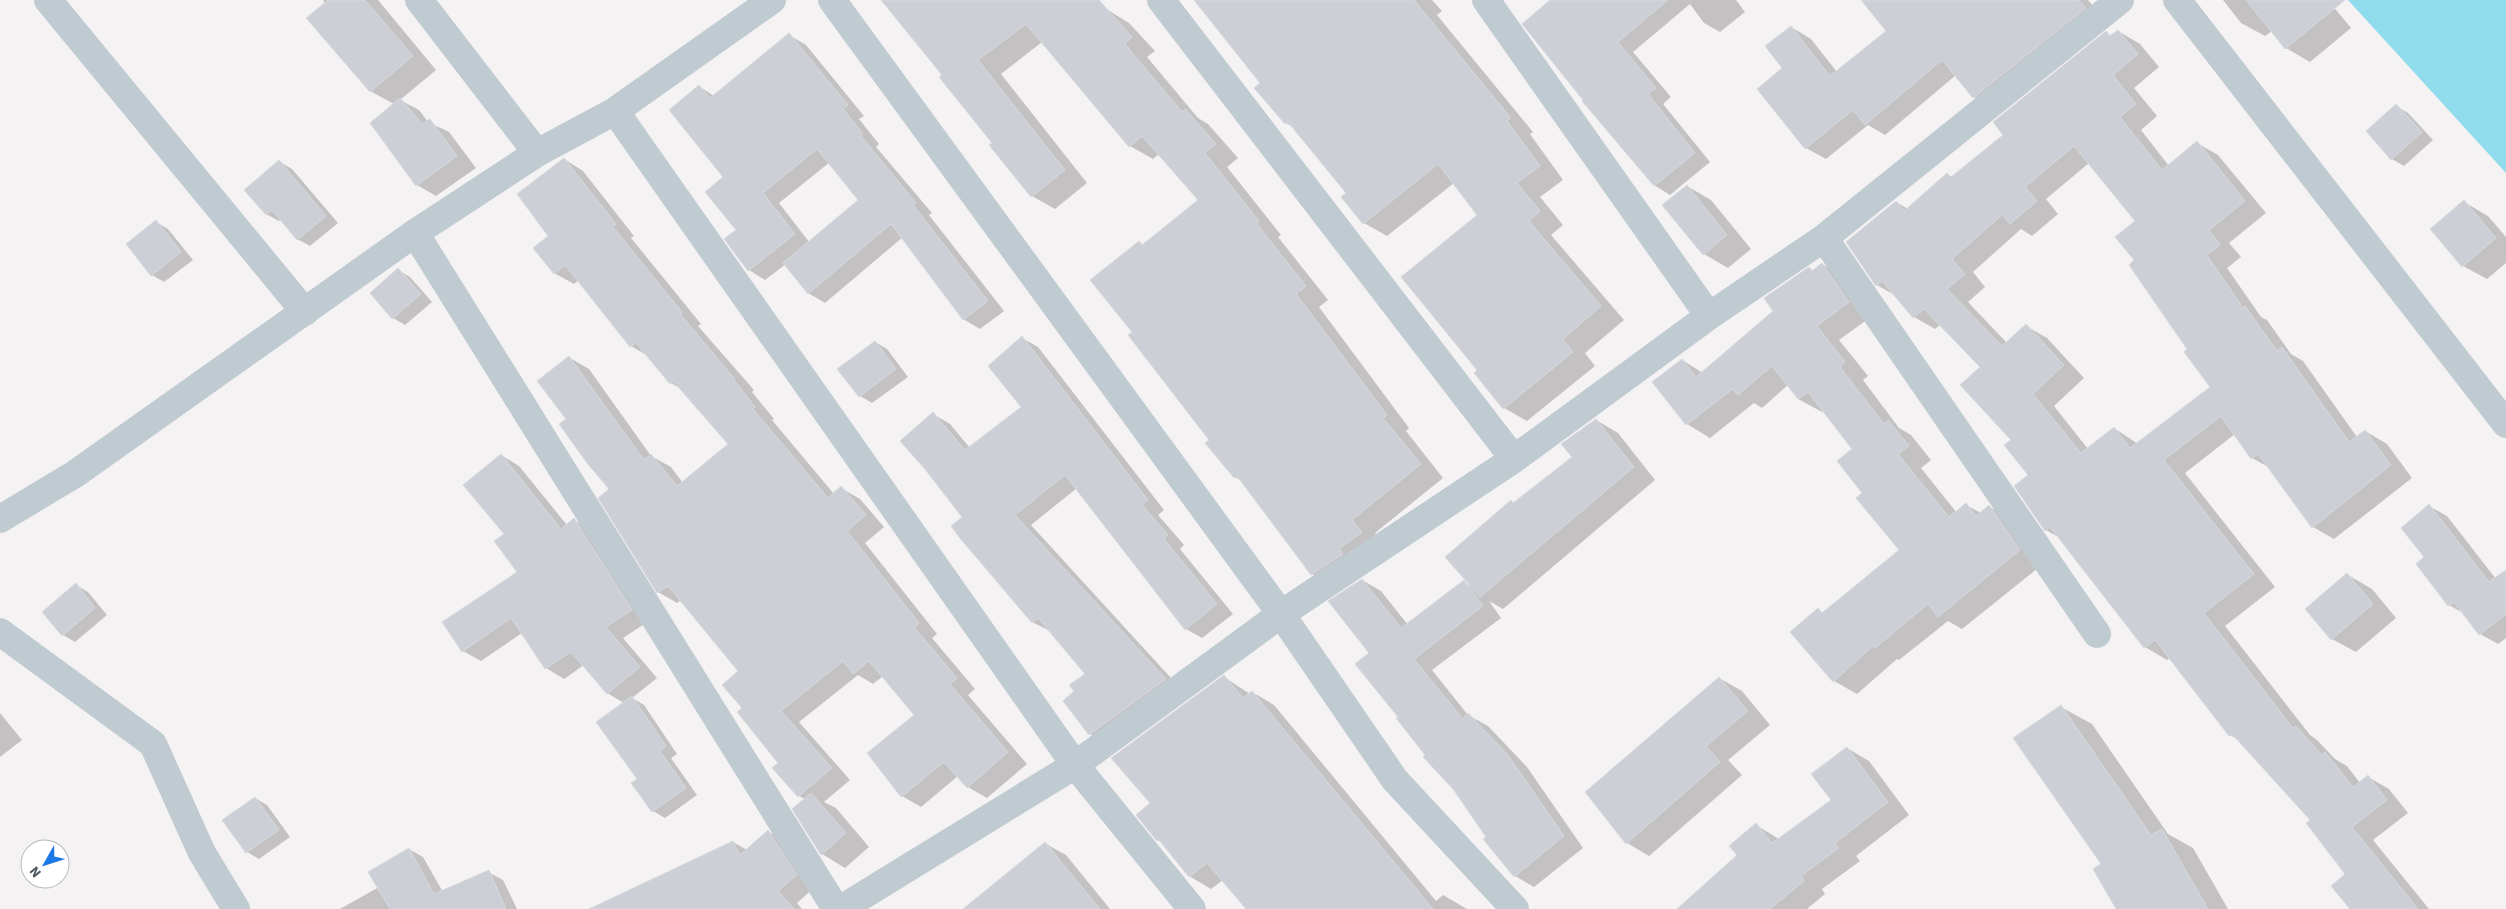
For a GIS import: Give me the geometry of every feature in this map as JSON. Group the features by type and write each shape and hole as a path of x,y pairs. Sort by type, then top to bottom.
{"street":[{"path":"48,0 305,312"},
{"path":"419,0 537,153"},
{"path":"0,519 75,474 415,233 537,153 615,111 772,0"},
{"path":"832,0 1281,614 1396,780 1515,909"},
{"path":"1161,0 1514,459"},
{"path":"1486,0 1709,316"},
{"path":"841,909 1075,765 1281,614 1514,459 1709,316 1824,238 2120,0"},
{"path":"2178,0 2506,424"},
{"path":"615,111 1075,765 1192,909"},
{"path":"415,233 836,909"},
{"path":"1824,238 2097,634"},
{"path":"0,632 153,744 202,853 236,909"}],"water":[{"path":"2348,0 2506,0 2506,173"}],"building":[{"path":"328,0 365,0 413,56 370,92 306,18"},
{"path":"881,0 1099,0 1132,37 1125,44 1182,112 1185,109 1216,144 1205,153 1259,221 1256,223 1306,286 1296,294 1387,415 1383,418 1421,464 1352,520 1362,532 1339,549 1343,554 1311,575 1237,476 1234,478 1205,443 1209,440 1128,335 1132,332 1090,280 1139,241 1142,245 1198,200 1142,136 1129,147 1026,24 978,60 1065,170 1031,197 989,145 992,143 939,77 942,75"},
{"path":"1194,0 1414,0 1511,118 1507,121 1540,166 1517,183 1540,211 1529,221 1601,306 1563,339 1573,352 1503,409 1474,373 1477,370 1401,277 1477,215 1438,164 1363,224 1341,197 1346,193 1288,122 1285,124 1254,88 1260,83"},
{"path":"1550,0 1668,0 1618,42 1656,88 1648,94 1695,153 1654,186 1582,101 1522,24"},
{"path":"1861,0 2079,0 2086,8 1973,98 1942,60 1865,125 1853,110 1805,149 1757,89 1782,68 1765,46 1791,26 1830,76 1886,31"},
{"path":"2246,0 2345,0 2285,49"},
{"path":"2118,30 2138,54 2113,75 2136,104 2120,117 2162,170 2197,141 2245,201 2209,230 2220,245 2207,255 2243,308 2245,306 2277,351 2282,347 2349,442 2365,430 2391,465 2312,528 2258,454 2251,459 2221,416 2164,460 2254,574 2204,613 2293,728 2296,726 2322,755 2325,752 2353,787 2368,775 2387,800 2352,827 2418,909 2350,909 2331,886 2345,874 2306,823 2310,820 2232,734 2229,736 2155,640 2144,648 2050,527 2045,531 2014,486 2028,475 2004,445 2011,440 1960,385 1980,367 1924,309 1913,318 1882,281 1876,286 1846,242 1896,201 1904,211 1947,173 1951,177 2003,135 1993,122 2106,31 2110,36","holes":["2074,146 2135,221 2115,237 2134,260 2129,265 2187,349 2184,352 2210,387 2130,448 2114,427 2081,453 2033,394 2064,365 2026,324 2002,346 1947,289 1965,274 1952,259 2002,215 2010,224 2037,201 2025,187"]},
{"path":"789,33 848,105 843,109 863,134 861,136 916,203 913,205 988,301 963,320 891,224 808,294 783,263 858,200 817,149 763,193 795,234 748,271 724,239 736,230 705,192 723,177 669,110 699,85 710,98"},
{"path":"400,98 422,124 430,119 457,156 416,186 370,123"},
{"path":"2396,104 2422,132 2391,160 2366,131"},
{"path":"564,158 616,224 613,227 682,312 680,314 735,379 755,407 753,409 828,498 841,486 866,515 847,531 919,623 914,627 957,678 950,684 1008,752 967,788 944,762 901,797 867,753 914,715 869,661 853,674 843,661 781,711 832,768 798,797 772,768 778,763 737,712 742,708 722,685 738,671 668,586 657,593 598,498 609,489 587,463 559,424 566,419 537,381 569,356 644,460 651,454 677,486 728,444 673,381 670,384 636,343 630,347 565,265 554,274 533,248 548,236 517,194"},
{"path":"279,160 326,216 297,240 272,210 266,215 244,190"},
{"path":"1687,185 1727,235 1703,255 1662,205"},
{"path":"2464,200 2496,238 2462,267 2430,229"},
{"path":"156,220 181,252 151,276 126,244"},
{"path":"1822,263 1849,302 1817,326 1845,362 1840,367 1884,424 1888,420 1909,446 1898,454 1949,517 1966,503 1976,516 1989,505 2020,550 1938,617 1928,604 1875,648 1873,646 1833,682 1790,632 1818,608 1822,613 1899,550 1856,498 1862,493 1837,461 1852,449 1808,392 1798,399 1772,366 1738,395 1733,389 1686,425 1652,382 1682,359 1696,377 1773,311 1764,298 1809,267 1812,271"},
{"path":"398,268 421,294 392,319 370,293"},
{"path":"1022,336 1148,500 1142,505 1168,535 1164,539 1217,604 1185,630 1065,475 1015,515 1166,679 1089,735 1063,701 1074,691 1069,685 1085,674 1038,618 1032,623 959,537 951,526 962,517 924,468 900,441 933,412 965,450 1021,407 988,366"},
{"path":"875,341 896,369 859,397 837,369"},
{"path":"1596,419 1634,467 1480,597 1445,557 1511,500 1513,503 1572,457 1561,444"},
{"path":"501,454 561,529 574,518 632,610 606,627 640,667 607,694 571,652 545,669 511,618 462,652 442,622 517,572 494,541 504,534 463,485"},
{"path":"2429,504 2489,582 2506,570 2506,614 2479,635 2454,602 2448,606 2416,564 2424,557 2401,528"},
{"path":"2347,573 2373,604 2331,640 2305,609"},
{"path":"1362,579 1401,628 1464,580 1483,606 1414,659 1463,719 1468,713 1508,755 1564,836 1514,877 1483,839 1486,837 1453,789 1423,757 1425,755 1396,718 1398,717 1355,664 1369,653 1328,601"},
{"path":"76,583 95,608 62,636 42,612"},
{"path":"1224,675 1243,698 1252,691 1433,909 1246,909 1207,863 1189,877 1136,815 1150,803 1111,758"},
{"path":"1719,677 1748,711 1706,746 1720,762 1626,844 1585,792"},
{"path":"632,696 666,746 660,751 686,788 652,812 631,783 637,779 596,722"},
{"path":"2061,705 2151,835 2162,829 2208,909 2116,909 2093,869 2101,864 2013,738"},
{"path":"1847,747 1888,802 1835,843 1839,848 1801,876 1804,881 1770,909 1677,909 1737,855 1729,846 1756,823 1772,843 1831,800 1811,774"},
{"path":"811,793 846,833 821,855 792,809"},
{"path":"255,797 279,830 246,853 222,820"},
{"path":"768,830 797,875 778,891 794,909 589,909 733,841 740,855"},
{"path":"1045,842 1100,909 963,909"},
{"path":"409,848 434,894 489,870 506,909 390,909 368,872"}]}
